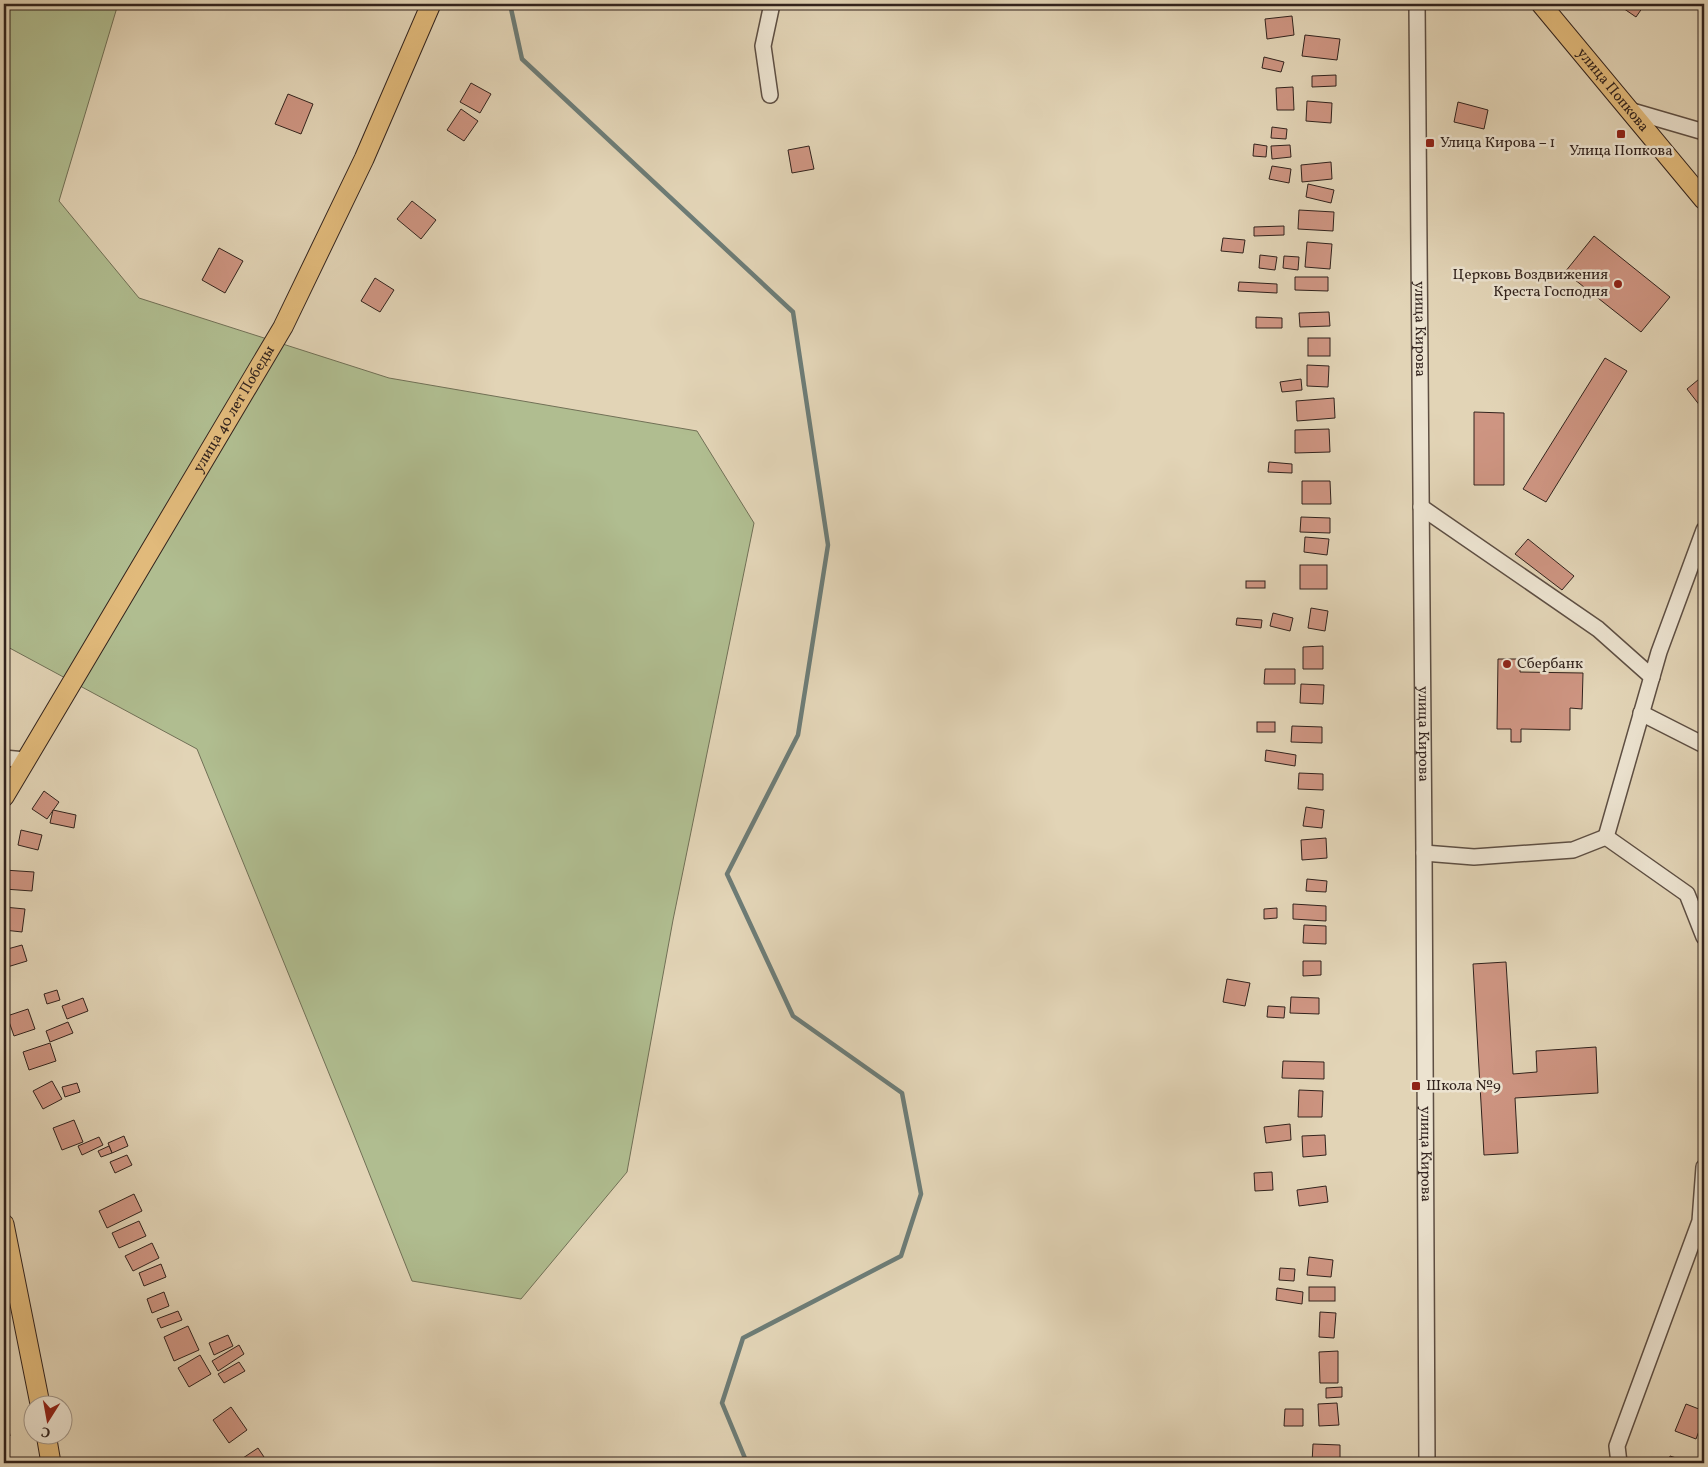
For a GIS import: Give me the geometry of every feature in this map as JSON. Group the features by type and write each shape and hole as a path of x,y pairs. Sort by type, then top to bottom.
{"main road":[{"name":"улица 40 лет Победы","path":"4,797 283,327 364,159 431,4"},
{"name":"улица Попкова","path":"1541,4 1632,111 1704,200"},
{"path":"4,1224 38,1394"},
{"path":"48,1444 52,1463"}],"street":[{"path":"770,95 763,46 772,4"},
{"name":"улица Кирова","path":"1417,4 1427,1463"},
{"path":"1632,111 1704,132"},
{"path":"1420,507 1598,629 1652,677"},
{"path":"1606,837 1659,652 1704,530"},
{"path":"1641,713 1704,745"},
{"path":"4,758 25,760"},
{"path":"1424,853 1474,856 1573,850 1606,837"},
{"path":"1606,837 1687,894 1704,938"},
{"path":"1619,1463 1617,1446 1700,1221 1704,1167"}],"green space":[{"path":"4,4 118,4 59,201 139,298 389,378 697,431 754,523 673,920 627,1172 521,1299 412,1281 197,749 4,645"}],"building":[{"path":"346,4 361,4 360,7"},
{"path":"1617,4 1645,4 1636,17"},
{"path":"1292,16 1294,35 1267,39 1265,19"},
{"path":"1305,35 1340,39 1337,60 1302,56"},
{"path":"1264,57 1284,62 1281,72 1262,68"},
{"path":"1336,75 1336,86 1312,87 1312,76"},
{"path":"471,83 491,94 480,113 460,102"},
{"path":"1293,87 1294,110 1277,110 1276,88"},
{"path":"288,94 313,104 301,134 275,124"},
{"path":"1307,101 1332,103 1331,123 1306,121"},
{"path":"1458,102 1488,110 1484,129 1454,122"},
{"path":"461,109 478,121 464,141 447,130"},
{"path":"1272,127 1287,129 1286,139 1271,138"},
{"path":"1254,144 1267,146 1266,157 1253,156"},
{"path":"1290,145 1291,157 1272,159 1271,146"},
{"path":"809,146 814,169 792,173 788,150"},
{"path":"1331,162 1332,179 1302,182 1301,165"},
{"path":"1272,166 1291,169 1289,183 1269,179"},
{"path":"1308,184 1334,190 1331,203 1306,197"},
{"path":"412,201 436,220 421,239 397,219"},
{"path":"1299,210 1334,212 1333,231 1298,229"},
{"path":"1284,226 1284,235 1254,236 1254,227"},
{"name":"Церковь Воздвижения Креста Господня","path":"1594,236 1670,297 1641,332 1565,272"},
{"path":"1223,238 1245,240 1243,253 1221,251"},
{"path":"1307,242 1332,244 1330,269 1305,267"},
{"path":"219,248 243,261 225,293 202,280"},
{"path":"1260,255 1277,257 1275,270 1259,268"},
{"path":"1284,256 1299,257 1298,270 1283,268"},
{"path":"1295,277 1328,277 1328,291 1295,290"},
{"path":"375,278 394,290 380,312 361,301"},
{"path":"1239,282 1277,284 1277,293 1238,291"},
{"path":"1329,312 1330,326 1300,327 1299,313"},
{"path":"1256,317 1282,318 1282,328 1256,328"},
{"path":"1308,338 1330,338 1330,356 1308,356"},
{"path":"1605,358 1627,371 1546,502 1523,489"},
{"path":"1307,365 1329,366 1328,387 1307,386"},
{"path":"1704,375 1704,411 1687,389"},
{"path":"1301,379 1302,390 1282,392 1280,382"},
{"path":"1334,398 1335,418 1297,421 1296,401"},
{"path":"1474,412 1504,413 1504,485 1474,485"},
{"path":"1329,429 1330,452 1295,453 1295,430"},
{"path":"1269,462 1292,464 1292,473 1268,472"},
{"path":"1302,481 1330,481 1331,504 1302,504"},
{"path":"1301,517 1330,518 1330,533 1300,532"},
{"path":"1305,537 1329,539 1327,555 1304,552"},
{"path":"1528,539 1574,576 1562,590 1515,554"},
{"path":"1300,565 1327,565 1327,589 1300,589"},
{"path":"1246,581 1265,581 1265,588 1246,588"},
{"path":"1311,608 1328,611 1325,631 1308,628"},
{"path":"1273,613 1293,618 1290,631 1270,626"},
{"path":"1237,618 1262,620 1261,628 1236,625"},
{"path":"1323,646 1323,669 1303,669 1303,647"},
{"path":"1498,659 1521,659 1520,672 1583,673 1582,709 1570,708 1570,730 1521,729 1521,742 1511,742 1511,729 1497,729"},
{"path":"1265,669 1295,669 1295,684 1264,684"},
{"path":"1301,684 1324,685 1323,704 1300,703"},
{"path":"1257,722 1275,722 1275,732 1257,732"},
{"path":"1292,726 1322,727 1322,743 1291,742"},
{"path":"1266,750 1296,755 1295,766 1265,761"},
{"path":"1299,773 1323,774 1323,790 1298,789"},
{"path":"44,791 59,802 47,819 32,809"},
{"path":"1306,807 1324,810 1322,828 1303,826"},
{"path":"53,810 76,815 74,828 50,823"},
{"path":"21,830 42,835 38,850 18,845"},
{"path":"1326,838 1327,858 1302,860 1301,840"},
{"path":"4,870 34,872 32,891 4,889"},
{"path":"1307,879 1327,881 1326,892 1306,891"},
{"path":"1293,904 1326,906 1326,921 1293,919"},
{"path":"4,907 25,909 22,932 4,930"},
{"path":"1277,908 1277,918 1264,919 1264,909"},
{"path":"1304,925 1326,926 1326,944 1303,943"},
{"path":"22,945 27,961 4,968 4,950"},
{"path":"1303,961 1321,961 1321,975 1303,976"},
{"path":"1506,962 1513,1074 1537,1072 1536,1051 1596,1047 1598,1093 1515,1098 1518,1153 1484,1155 1473,964"},
{"path":"1227,979 1250,983 1245,1006 1223,1002"},
{"path":"57,990 60,1000 47,1004 44,994"},
{"path":"1291,997 1319,998 1319,1014 1290,1013"},
{"path":"83,998 88,1011 67,1019 62,1006"},
{"path":"1268,1006 1285,1007 1284,1018 1267,1017"},
{"path":"28,1009 35,1029 14,1036 7,1016"},
{"path":"68,1022 73,1033 50,1042 46,1031"},
{"path":"50,1043 56,1061 29,1070 23,1052"},
{"path":"1283,1061 1324,1062 1324,1079 1282,1078"},
{"path":"52,1081 62,1099 43,1109 33,1091"},
{"path":"77,1083 80,1092 65,1097 62,1087"},
{"path":"1299,1090 1323,1091 1322,1117 1298,1117"},
{"path":"74,1120 83,1142 62,1150 53,1128"},
{"path":"1290,1124 1291,1140 1266,1143 1264,1127"},
{"path":"1325,1135 1326,1155 1303,1157 1302,1136"},
{"path":"124,1136 128,1146 112,1153 108,1143"},
{"path":"99,1137 103,1145 82,1155 78,1146"},
{"path":"109,1146 112,1153 101,1157 98,1151"},
{"path":"127,1155 132,1165 115,1173 110,1162"},
{"path":"1272,1172 1273,1190 1255,1191 1254,1173"},
{"path":"1326,1186 1328,1202 1299,1206 1297,1190"},
{"path":"134,1194 142,1211 107,1228 99,1211"},
{"path":"139,1221 146,1236 119,1248 112,1233"},
{"path":"152,1243 159,1258 133,1271 125,1256"},
{"path":"1309,1257 1333,1260 1331,1277 1307,1275"},
{"path":"161,1264 166,1277 144,1286 139,1273"},
{"path":"1280,1268 1295,1269 1294,1281 1279,1280"},
{"path":"1309,1287 1335,1287 1335,1301 1309,1301"},
{"path":"1277,1288 1303,1292 1302,1304 1276,1300"},
{"path":"164,1292 169,1306 152,1313 147,1299"},
{"path":"178,1311 182,1320 161,1328 157,1319"},
{"path":"1320,1312 1336,1313 1334,1338 1319,1337"},
{"path":"188,1326 199,1350 174,1361 164,1337"},
{"path":"228,1335 233,1346 214,1355 209,1343"},
{"path":"239,1345 244,1354 218,1371 212,1361"},
{"path":"1338,1351 1338,1383 1320,1383 1319,1352"},
{"path":"200,1355 211,1374 189,1387 178,1368"},
{"path":"239,1362 245,1371 224,1383 218,1374"},
{"path":"1342,1387 1342,1397 1326,1398 1326,1388"},
{"path":"1337,1403 1339,1425 1319,1426 1318,1404"},
{"path":"1686,1404 1704,1411 1704,1418 1696,1439 1675,1431"},
{"path":"231,1407 247,1430 229,1443 213,1420"},
{"path":"1285,1409 1303,1409 1303,1426 1284,1426"},
{"path":"4,1412 6,1412 10,1436 4,1437"},
{"path":"1313,1444 1340,1445 1340,1463 1312,1463"},
{"path":"258,1448 264,1457 255,1463 246,1463 243,1458"},
{"path":"1670,1456 1692,1463 1668,1463"}],"waterway":[{"path":"510,4 522,59 793,312 828,545 798,735 727,874 793,1016 902,1093 921,1194 901,1256 743,1338 722,1403 747,1463"}],"place":[{"name":"Улица Попкова","path":"1621,134"},
{"name":"Улица Кирова – 1","path":"1430,143"},
{"name":"Церковь Воздвижения Креста Господня","path":"1618,284"},
{"name":"Сбербанк","path":"1507,664"},
{"name":"Школа №9","path":"1416,1086"}]}
